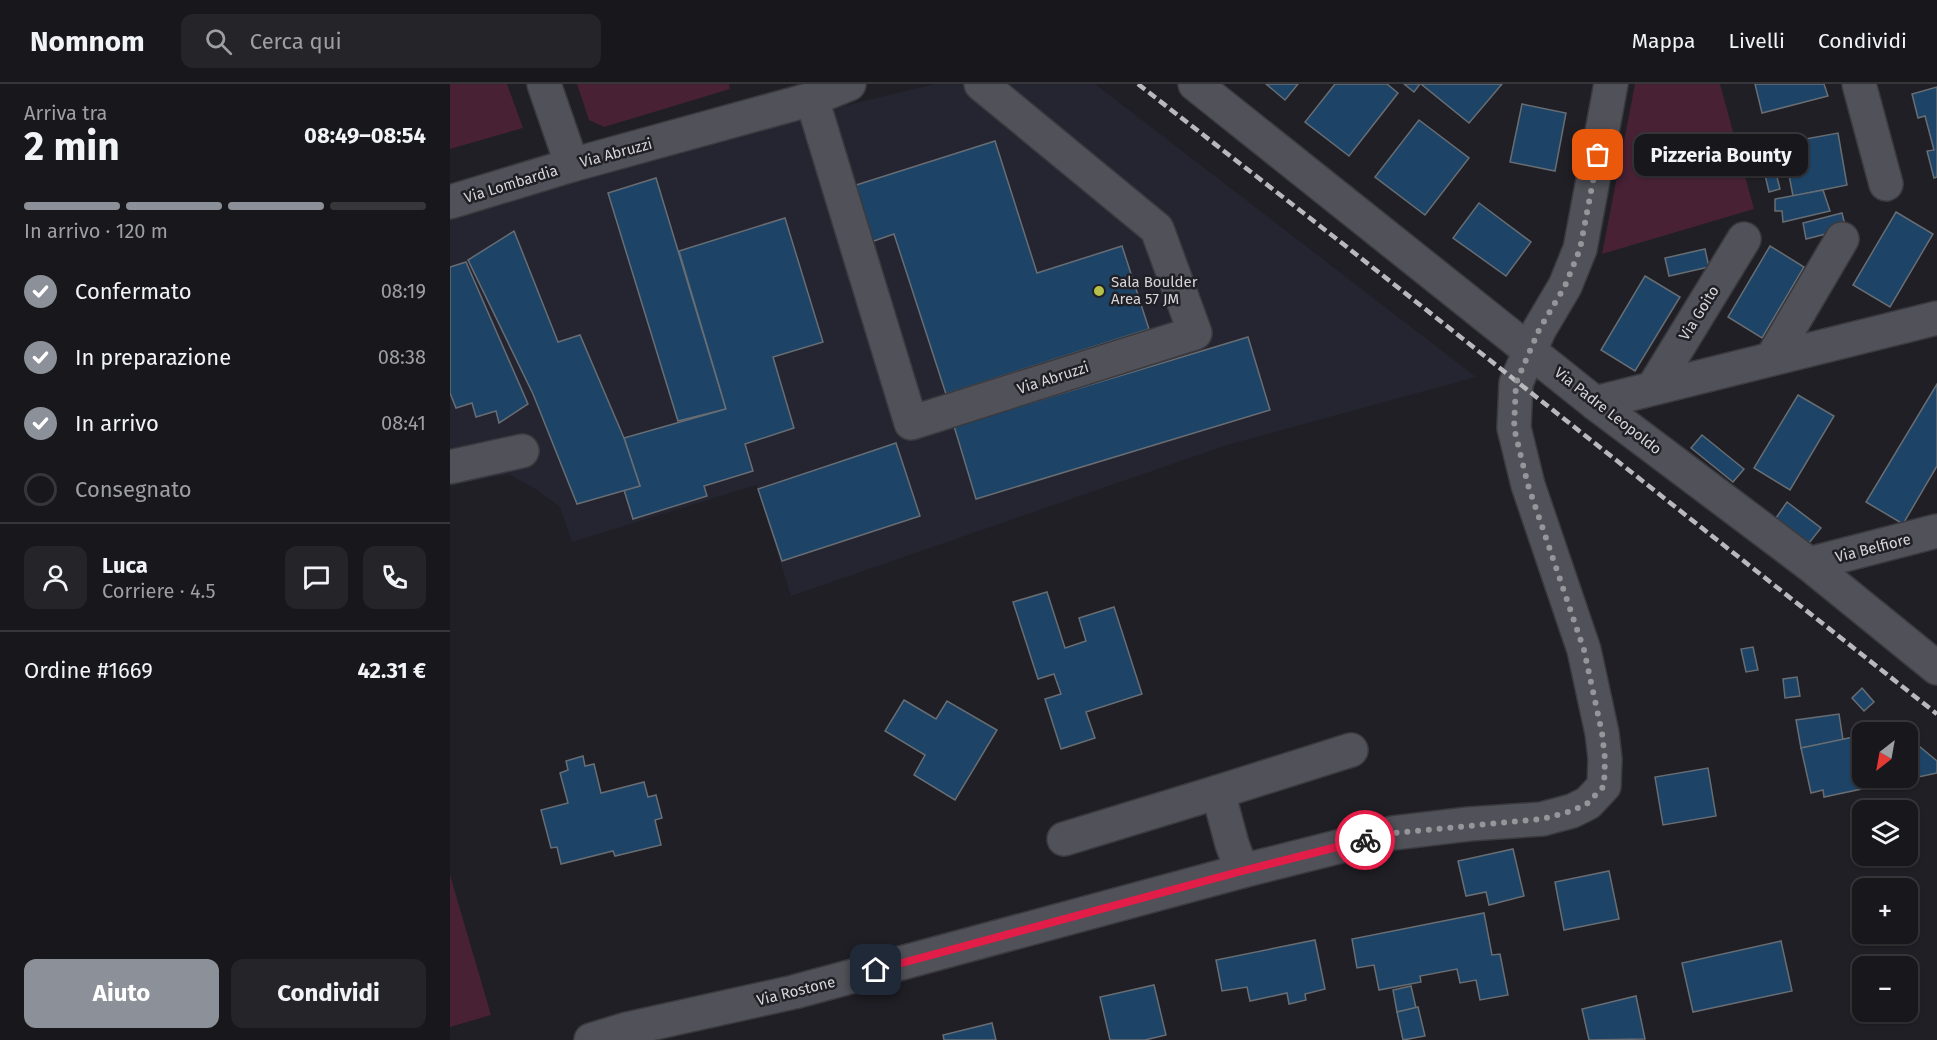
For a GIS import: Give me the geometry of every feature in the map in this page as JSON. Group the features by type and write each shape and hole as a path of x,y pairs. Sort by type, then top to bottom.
{"street":[{"name":"Via Abruzzi","path":"544,84 572,165 812,99 849,84"},
{"name":"Via Abruzzi","path":"812,99 911,423 1195,333 1157,229 981,84"},
{"name":"Via Padre Leopoldo","path":"1195,84 1595,403 1809,564 1937,668"},
{"name":"Via Rostone","path":"591,1040 627,1029 794,992 1242,871 1394,833 1542,819 1572,811 1588,803 1604,786 1605,759 1602,733 1584,650 1528,485 1514,428 1516,383 1539,330 1565,286 1580,249 1611,84"},
{"path":"1859,84 1886,184"},
{"name":"Via Lombardia","path":"450,202 572,165"},
{"name":"Via Goito","path":"1653,388 1744,239"},
{"path":"1772,358 1842,239"},
{"path":"1595,403 1937,318"},
{"path":"450,467 522,451"},
{"name":"Via Belfiore","path":"1809,564 1937,531"},
{"path":"1064,838 1351,750"},
{"path":"1218,792 1242,871"}],"shaded area":[{"path":"450,84 507,84 523,128 450,149"},
{"path":"577,84 729,84 730,89 604,127 589,120"},
{"path":"935,84 1095,84 1476,377 1227,445 791,596 756,485 572,542 560,507 536,489 508,474 450,486 450,220 802,116"},
{"path":"1635,84 1720,84 1754,209 1602,254"},
{"path":"450,875 491,1015 450,1027"}],"building":[{"path":"1266,84 1298,84 1285,100"},
{"path":"1335,84 1387,84 1398,93 1349,156 1305,122"},
{"path":"1404,84 1420,84 1414,92"},
{"path":"1421,84 1502,84 1469,123"},
{"path":"1755,84 1824,84 1828,96 1762,113"},
{"path":"1937,87 1937,177 1934,178 1927,151 1934,150 1925,116 1918,118 1912,94"},
{"path":"1522,104 1566,113 1555,171 1510,162"},
{"path":"1419,120 1469,158 1425,215 1375,177"},
{"path":"1838,133 1847,185 1793,196 1783,143"},
{"path":"995,141 1037,273 1122,246 1149,329 946,394 894,234 871,242 853,186"},
{"path":"1776,173 1780,189 1769,192 1765,175"},
{"path":"656,178 726,409 678,421 608,193"},
{"path":"1823,190 1830,211 1783,222 1782,211 1775,211 1775,199"},
{"path":"1479,203 1531,242 1506,276 1453,238"},
{"path":"1896,212 1933,234 1890,307 1853,285"},
{"path":"1842,213 1846,229 1806,239 1803,223"},
{"path":"785,218 823,342 773,357 794,428 745,444 753,471 704,486 707,496 633,519 624,490 640,486 624,438 726,409 679,251"},
{"path":"514,231 558,342 580,335 624,438 640,486 577,504 533,394 468,260"},
{"path":"1770,246 1804,267 1762,338 1728,317"},
{"path":"1705,249 1709,267 1669,276 1665,258"},
{"path":"466,262 528,404 499,423 496,411 476,417 472,403 456,408 450,393 450,267"},
{"path":"1645,276 1680,297 1635,371 1601,350"},
{"path":"1248,337 1270,410 976,499 954,426"},
{"path":"1937,384 1937,466 1903,524 1866,502"},
{"path":"1798,395 1834,416 1790,490 1754,468"},
{"path":"1702,435 1744,469 1733,482 1691,448"},
{"path":"896,443 920,516 782,561 758,489"},
{"path":"1787,502 1821,528 1809,543 1776,518"},
{"path":"1047,592 1065,648 1086,641 1079,618 1114,607 1142,694 1086,712 1095,738 1061,749 1045,699 1061,694 1054,674 1038,679 1013,602"},
{"path":"1753,647 1758,670 1746,672 1741,649"},
{"path":"1797,677 1800,696 1785,698 1783,679"},
{"path":"1862,688 1874,702 1864,711 1852,698"},
{"path":"904,700 936,719 947,701 997,730 955,800 914,775 925,755 885,731"},
{"path":"1839,714 1843,740 1801,748 1796,720"},
{"path":"1852,737 1852,788 1866,788 1824,797 1823,790 1811,793 1801,748"},
{"path":"1918,745 1937,761 1937,773 1918,777"},
{"path":"583,756 585,766 594,764 601,793 644,782 648,797 656,795 662,818 655,820 661,845 615,856 613,851 561,864 557,847 551,848 541,810 568,803 560,773 568,770 566,761"},
{"path":"1708,768 1716,816 1663,825 1655,777"},
{"path":"1513,849 1524,896 1489,905 1486,892 1466,896 1458,861"},
{"path":"1609,871 1619,919 1564,930 1555,882"},
{"path":"1484,913 1492,955 1500,954 1508,995 1480,1000 1476,980 1460,983 1457,969 1420,976 1421,982 1379,990 1374,965 1357,968 1352,939"},
{"path":"1315,940 1325,989 1305,994 1306,1000 1289,1004 1287,993 1250,1001 1247,987 1222,991 1216,960"},
{"path":"1781,941 1792,991 1693,1012 1682,963"},
{"path":"1154,985 1166,1035 1145,1040 1110,1040 1100,997"},
{"path":"1411,986 1416,1008 1397,1012 1393,990"},
{"path":"1636,996 1645,1039 1589,1040 1582,1009"},
{"path":"1418,1007 1425,1036 1403,1040 1397,1012"},
{"path":"992,1023 996,1040 944,1040 943,1035"}],"railway":[{"path":"1138,84 1937,714"}],"way so far":[{"path":"1365,840 1394,833 1469,824 1542,819 1572,811 1588,803 1604,786 1605,759 1602,733 1584,650 1528,485 1514,428 1516,383 1539,330 1565,286 1580,249 1598,155"}],"place":[{"name":"Pizzeria Bounty","path":"1598,155"},
{"name":"Sala Boulder Area 57 JM","path":"1099,291"}],"route":[{"path":"876,970 1365,840"}]}
